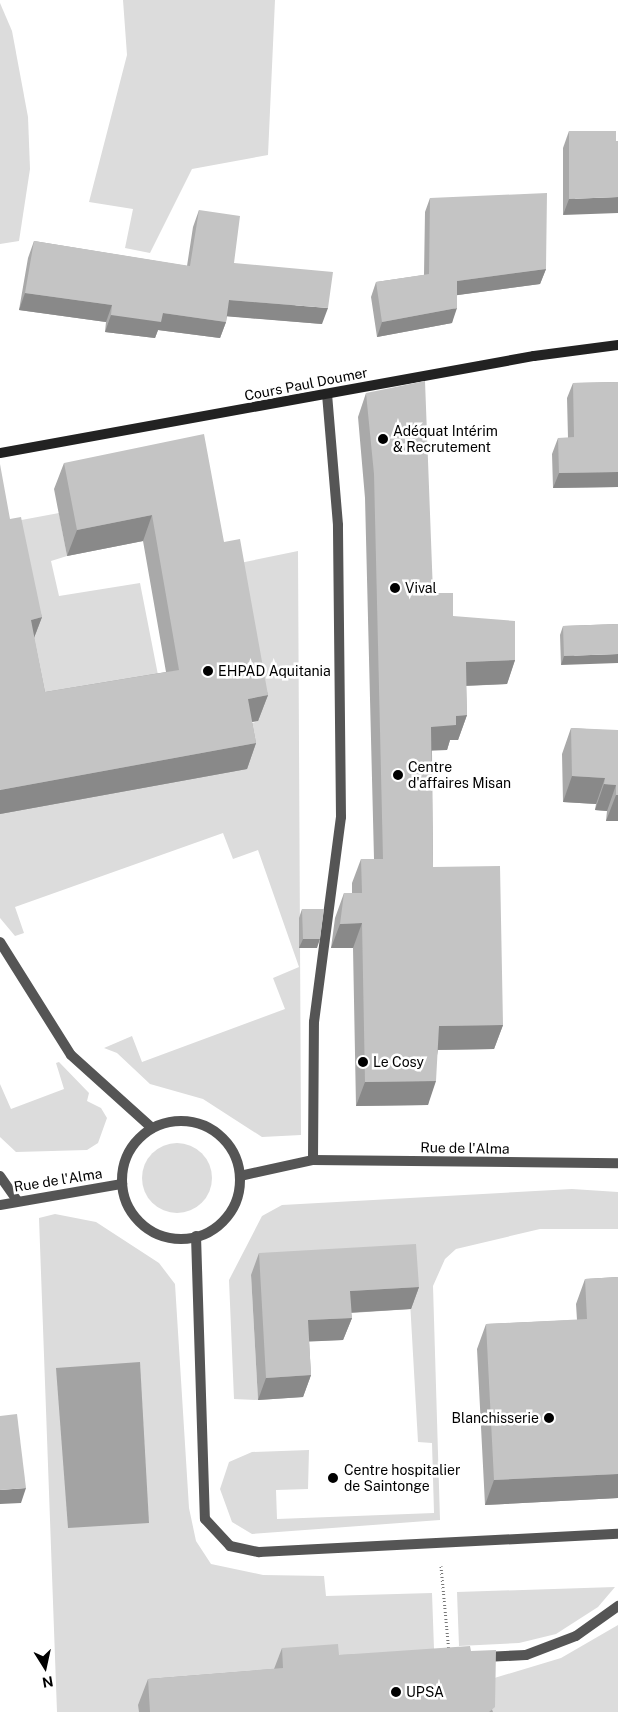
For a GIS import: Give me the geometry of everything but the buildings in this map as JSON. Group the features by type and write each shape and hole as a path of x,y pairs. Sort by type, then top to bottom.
{"street":[{"name":"Cours Paul Doumer","path":"0,453 327,394 618,345"},
{"path":"312,1160 314,1022 341,817 338,525 327,394"},
{"path":"0,942 71,1055 152,1128"},
{"path":"171,1121 209,1128 225,1140 240,1176 238,1196 229,1214 196,1236 179,1239 146,1228 134,1216 122,1184 129,1151 152,1128 171,1121"},
{"name":"Rue de l'Alma","path":"240,1176 312,1160 618,1163"},
{"path":"0,1176 17,1200"},
{"name":"Rue de l'Alma","path":"0,1205 17,1200 122,1184"},
{"path":"196,1236 205,1518 230,1546 259,1552 618,1534"},
{"path":"485,1657 526,1655 576,1636 618,1606"}],"path":[{"path":"440,1542 450,1660 485,1657"}],"shaded area":[{"path":"123,0 275,0 268,155 192,169 150,253 125,248 133,209 89,202 127,55"},
{"path":"0,3 12,31 28,117 30,169 19,241 0,244"},
{"path":"59,513 67,556 51,561 59,596 140,583 158,675 32,698 0,524"},
{"path":"298,551 301,1135 262,1137 203,1099 150,1084 117,1053 104,1048 132,1036 142,1062 285,1009 273,978 299,967 258,850 233,859 223,833 15,907 24,933 15,936 0,918 0,814 258,721 230,565"},
{"path":"59,1062 89,1093 87,1101 101,1108 107,1118 98,1143 87,1150 16,1152 0,1137 0,1084 11,1109 64,1089 56,1063"},
{"path":"177,1143 190,1146 202,1153 209,1165 212,1178 209,1191 202,1203 190,1210 177,1213 164,1210 152,1203 145,1191 142,1178 145,1165 152,1153 164,1146"},
{"path":"572,1189 618,1192 618,1229 540,1229 456,1249 445,1259 433,1286 440,1520 252,1534 232,1522 220,1489 229,1462 252,1452 309,1450 308,1489 276,1490 277,1519 434,1513 432,1443 418,1442 408,1266 251,1275 258,1400 234,1399 229,1280 262,1216 282,1205"},
{"path":"55,1214 96,1222 159,1263 175,1284 189,1508 196,1541 211,1564 263,1575 324,1576 326,1596 432,1593 434,1649 374,1712 57,1712 39,1218"},
{"path":"140,1362 149,1523 68,1528 56,1368"},
{"path":"615,1587 598,1607 556,1634 519,1643 459,1646 457,1592"},
{"path":"618,1625 618,1712 436,1712 491,1679 561,1658"}],"place":[{"name":"Adéquat Intérim & Recrutement","path":"383,439"},
{"name":"Vival","path":"395,588"},
{"name":"EHPAD Aquitania","path":"208,671"},
{"name":"Centre d'affaires Misan","path":"398,775"},
{"name":"Le Cosy","path":"363,1062"},
{"name":"Blanchisserie","path":"549,1418"},
{"name":"Centre hospitalier de Saintonge","path":"333,1478"},
{"name":"UPSA","path":"396,1692"}]}
